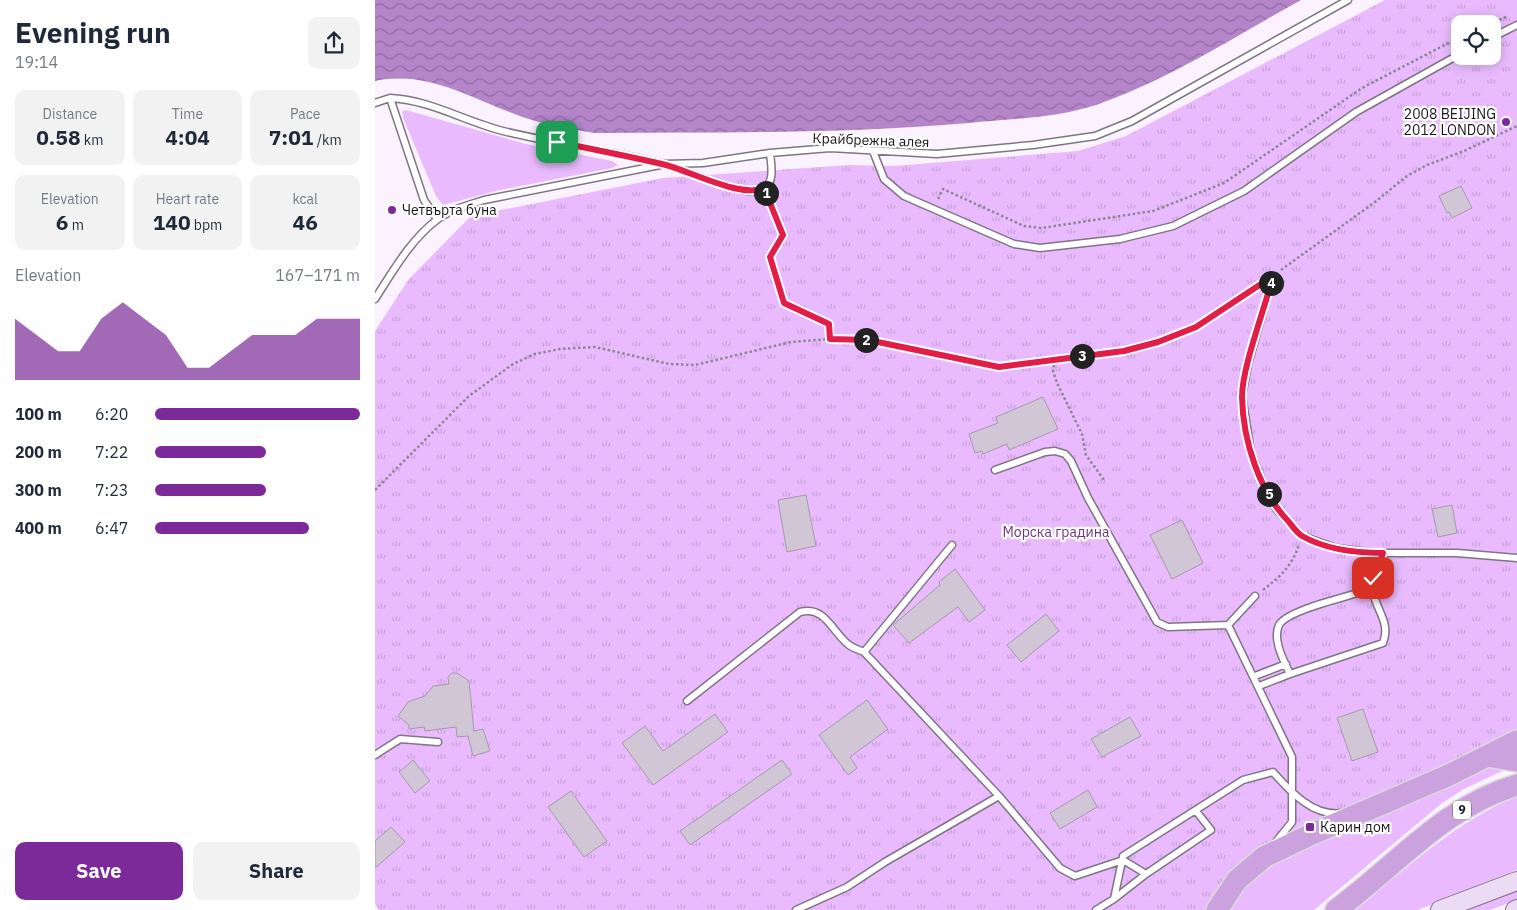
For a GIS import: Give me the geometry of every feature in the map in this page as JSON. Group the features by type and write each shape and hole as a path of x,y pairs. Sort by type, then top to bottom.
{"highway":[{"path":"1217,910 1237,880 1264,857 1449,775 1517,741"},
{"path":"1487,756 1517,761"},
{"name":"9","path":"1336,910 1447,819 1491,794 1517,785"}],"main road":[{"path":"1439,910 1517,881"}],"lane":[{"name":"Крайбрежна алея","path":"375,298 407,251 437,219 455,209 484,200 665,164 703,163 770,153 830,148 937,154 1033,145 1095,136 1132,121 1348,0"},
{"path":"1501,33 1517,25"},
{"path":"873,151 884,179 904,196 1013,244 1030,248 1121,238 1173,226 1244,191 1285,165 1356,112 1451,59"},
{"path":"390,98 424,200 437,219"},
{"path":"375,103 390,98 429,104 501,130 665,164 730,186 753,191 764,188 770,182 772,174 770,153"},
{"path":"1273,276 1248,364 1242,396 1251,454 1261,481 1277,510 1302,536 1336,548 1383,553 1457,553 1517,558"},
{"path":"995,470 1045,452 1055,451 1065,454 1071,461 1088,498 1157,622 1168,627 1228,624 1255,596"},
{"path":"864,652 952,545"},
{"path":"1259,686 1383,643 1387,633 1373,592 1373,578 1383,553"},
{"path":"1290,674 1277,638 1279,625 1290,615 1365,591 1373,592"},
{"path":"687,701 800,612 808,610 820,613 849,645 864,652 999,796 1060,868 1068,874 1082,874 1123,860"},
{"path":"1228,624 1293,757 1294,795 1292,822 1264,857"},
{"path":"1255,676 1286,664"},
{"path":"375,755 400,739 438,742"},
{"path":"1114,899 1123,856 1243,780 1273,772 1294,795 1318,810 1336,814 1369,809"},
{"path":"796,910 847,887 885,862 999,796"},
{"path":"1096,910 1114,899 1145,874 1211,830 1196,811"},
{"path":"1123,860 1145,874"}],"path":[{"path":"934,209 943,189 1024,226 1042,228 1153,211 1225,183 1362,88 1451,42"},
{"path":"375,490 469,396 488,380 513,364 535,354 560,349 595,347 669,364 695,365 791,342 830,339 868,340 999,367 1124,351 1158,342 1196,327 1273,276 1375,202 1407,176 1427,164 1464,151 1517,126"},
{"path":"764,188 783,235 770,257 784,303 829,324 830,339"},
{"path":"1055,360 1053,371 1082,434 1088,461 1104,480"},
{"path":"1255,596 1279,577 1294,560 1302,536"}],"green space":[{"name":"Морска градина","path":"1385,0 1517,0 1517,732 1330,819 1209,910 379,910 375,904 375,331 409,279 471,216 663,178 849,165 894,166 1078,151 1126,136"},
{"path":"406,110 526,144 612,161 618,165 612,168 500,190 443,205 436,196 403,118 402,111"},
{"path":"1496,763 1503,769 1502,771 1462,790 1441,804 1314,910 1225,910 1245,883 1284,855"},
{"path":"1517,796 1517,870 1418,910 1356,910 1432,847 1473,819"},
{"path":"1517,890 1517,900 1490,910 1463,910"}],"water":[{"path":"375,0 1301,0 1175,71 1123,95 1096,105 1065,113 922,127 875,129 782,132 595,133 529,119 432,83 414,79 375,81"}],"building":[{"path":"1461,186 1472,208 1452,218 1449,212 1447,213 1439,196"},
{"path":"1043,397 1058,429 1009,450 1007,444 983,454 982,451 975,453 969,434 998,423 996,417"},
{"path":"806,495 816,546 787,552 778,500"},
{"path":"1452,505 1457,533 1438,537 1432,509"},
{"path":"1182,520 1203,563 1172,579 1150,535"},
{"path":"955,569 985,610 969,622 958,607 909,643 893,625 940,585 939,582"},
{"path":"1046,614 1059,631 1021,662 1007,645"},
{"path":"452,673 457,673 469,681 474,731 483,729 490,751 473,756 468,736 457,737 456,727 425,731 424,727 409,729 409,725 398,716 408,702 425,696 433,686 449,684 448,677"},
{"path":"867,700 888,729 850,757 857,768 848,775 819,735"},
{"path":"1363,709 1378,752 1352,761 1337,718"},
{"path":"715,714 728,732 653,785 622,743 645,726 663,751"},
{"path":"1130,717 1141,736 1102,757 1091,739"},
{"path":"413,760 430,781 415,793 399,772"},
{"path":"782,760 792,774 690,845 680,831"},
{"path":"1088,790 1097,807 1060,829 1050,813"},
{"path":"571,791 607,841 584,857 548,807"},
{"path":"391,827 405,842 375,868 375,841"}],"place":[{"name":"2008 BEIJING 2012 LONDON","path":"1506,122"},
{"name":"Четвърта буна","path":"392,210"},
{"name":"Карин дом","path":"1310,827"}],"route":[{"path":"557,142 665,164 730,186 753,191 759,191 764,188 783,235 770,257 784,303 829,324 830,339 868,340 999,367 1124,351 1158,342 1196,327 1273,276 1248,364 1242,396 1251,454 1261,481 1277,510 1302,536 1336,548 1383,553 1373,578"}]}
